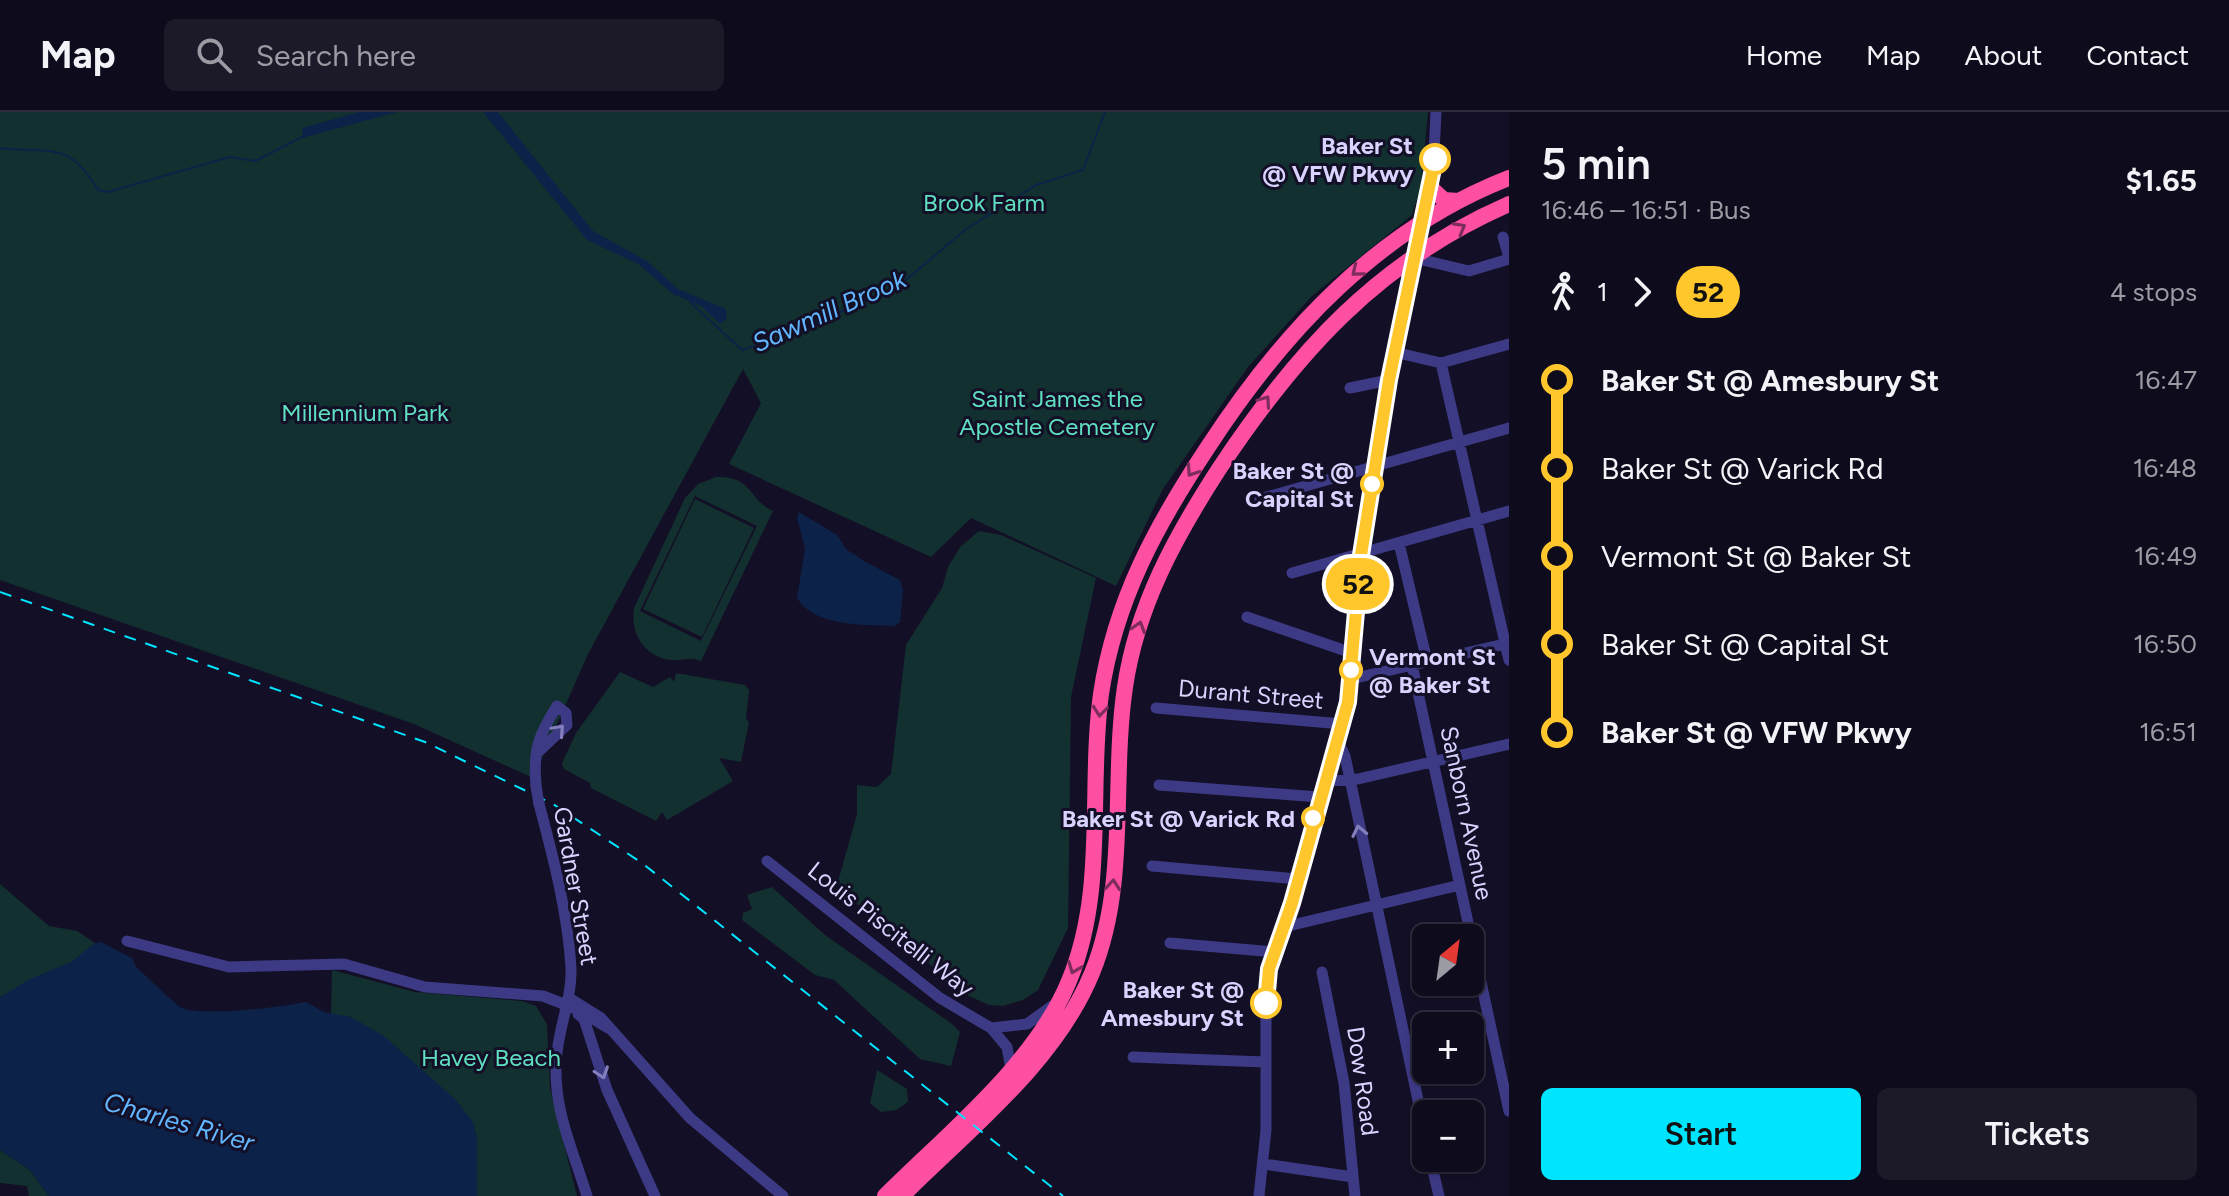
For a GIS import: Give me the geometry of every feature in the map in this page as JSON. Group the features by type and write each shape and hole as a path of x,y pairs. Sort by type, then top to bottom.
{"highway":[{"path":"885,1196 1011,1069 1040,1035 1062,998 1081,948 1090,910 1100,704 1112,638 1134,575 1169,505 1243,394 1284,341 1341,284 1419,225 1458,201 1509,178"},
{"path":"1430,187 1444,200 1458,201"},
{"path":"902,1196 1039,1057 1081,997 1101,947 1111,908 1122,709 1134,644 1150,594 1185,522 1258,412 1299,357 1344,313 1414,258 1460,228 1509,204"},
{"path":"1096,772 1118,773"}],"street":[{"path":"1259,1196 1264,1164 1266,984 1338,741 1351,679 1361,555 1394,352 1419,225 1430,187 1436,151 1436,112"},
{"path":"1414,258 1469,271 1509,258 1503,237"},
{"path":"1394,352 1441,363 1509,344"},
{"path":"1441,363 1509,660"},
{"path":"1350,388 1389,380"},
{"path":"1260,499 1509,428"},
{"path":"1292,573 1509,511"},
{"path":"1399,543 1427,661"},
{"path":"1247,617 1352,653"},
{"path":"1351,679 1507,644"},
{"name":"Sanborn Avenue","path":"1412,665 1509,1111"},
{"name":"Durant Street","path":"1156,708 1342,724"},
{"path":"1338,741 1418,1100"},
{"path":"1325,781 1348,780 1509,744"},
{"name":"Gardner Street","path":"536,754 536,786 571,968 568,1002 557,1050 556,1100 587,1196"},
{"path":"1159,785 1319,797"},
{"name":"Louis Piscitelli Way","path":"767,861 940,998 991,1028"},
{"path":"1152,866 1297,879"},
{"path":"1284,927 1460,885"},
{"path":"127,941 229,967 344,964 425,987 543,996 568,1002 608,1028 690,1118 783,1196"},
{"path":"1170,943 1275,952"},
{"name":"Dow Road","path":"1322,972 1344,1083 1355,1196"},
{"path":"991,1028 1027,1024 1062,998"},
{"path":"568,1002 584,1019 607,1090 655,1196"},
{"path":"991,1028 1007,1047 1011,1069"},
{"path":"1133,1057 1265,1062"},
{"path":"1264,1164 1353,1177"},
{"path":"1433,1172 1439,1196"}],"green space":[{"path":"0,112 1428,112 1421,187 1412,215 1312,296 1248,367 1163,489 1116,586 971,518 931,557 729,464 761,403 743,369 588,654 539,765 542,782 414,724 0,580"},
{"path":"716,477 737,480 773,511 701,661 670,660 653,654 641,642 634,626 634,608 685,498 698,484","holes":["695,496 757,526 701,641 640,611"]},
{"path":"695,499 754,528 702,637 643,609"},
{"path":"979,531 1001,535 1096,578 1071,697 1068,928 1038,990 1023,1000 1003,1006 989,1005 969,996 942,978 923,957 891,936 837,885 857,814 857,785 877,787 891,774 906,645 942,588 948,567 960,547"},
{"path":"620,672 653,687 670,677 674,682 676,673 745,685 749,690 746,719 749,722 741,762 719,758 733,781 667,820 662,812 656,821 591,788 590,783 564,769 562,763 576,733"},
{"path":"0,884 49,926 77,931 95,943 93,946 134,967 0,1007"},
{"path":"772,887 825,935 960,1032 951,1066 920,1059 834,980 815,975 742,920 743,913 752,909 747,895"},
{"name":"Havey Beach","path":"332,970 415,992 522,1001 536,1006 547,1024 550,1088 577,1196 476,1196 331,1014"},
{"path":"877,1070 907,1089 908,1102 896,1110 881,1112 870,1103"},
{"path":"0,1150 30,1170 49,1196 29,1196 27,1186 0,1183"}],"water":[{"path":"359,112 397,112 302,138 303,128"},
{"path":"483,112 498,112 593,231 647,261 678,289 726,309 727,318 720,324 701,306 673,294 638,264 587,240"},
{"path":"799,512 837,535 846,549 900,580 903,591 900,622 894,626 841,622 815,614 805,607 797,598 805,549 797,518"},
{"name":"Charles River","path":"101,942 132,958 136,967 182,1008 207,1012 306,1002 324,1012 351,1017 384,1036 456,1100 473,1122 477,1138 477,1196 49,1196 30,1170 0,1150 0,997 30,979 71,962 95,943"}],"waterway":[{"name":"Sawmill Brook","path":"690,302 742,350 783,338 900,285 965,230 1036,185 1083,170 1105,112"},
{"name":"Sawmill Brook","path":"0,148 58,152 68,156 98,190 108,192 230,157 255,161 304,136"}],"railway":[{"path":"0,592 425,742 553,804 642,863 1063,1196"}],"bus line":[{"name":"52","path":"1266,1003 1269,969 1292,903 1319,797 1336,751 1348,702 1361,555 1389,380 1435,159"}],"place":[{"name":"Baker St @ VFW Pkwy","path":"1435,159"},
{"name":"Baker St @ Capital St","path":"1372,484"},
{"name":"Vermont St @ Baker St","path":"1351,670"},
{"name":"Baker St @ Varick Rd","path":"1313,818"},
{"name":"Baker St @ Amesbury St","path":"1266,1003"}],"park label":[{"name":"Brook Farm","path":"984,202"},
{"name":"Millennium Park","path":"365,412"},
{"name":"Saint James the Apostle Cemetery","path":"1057,412"}]}
